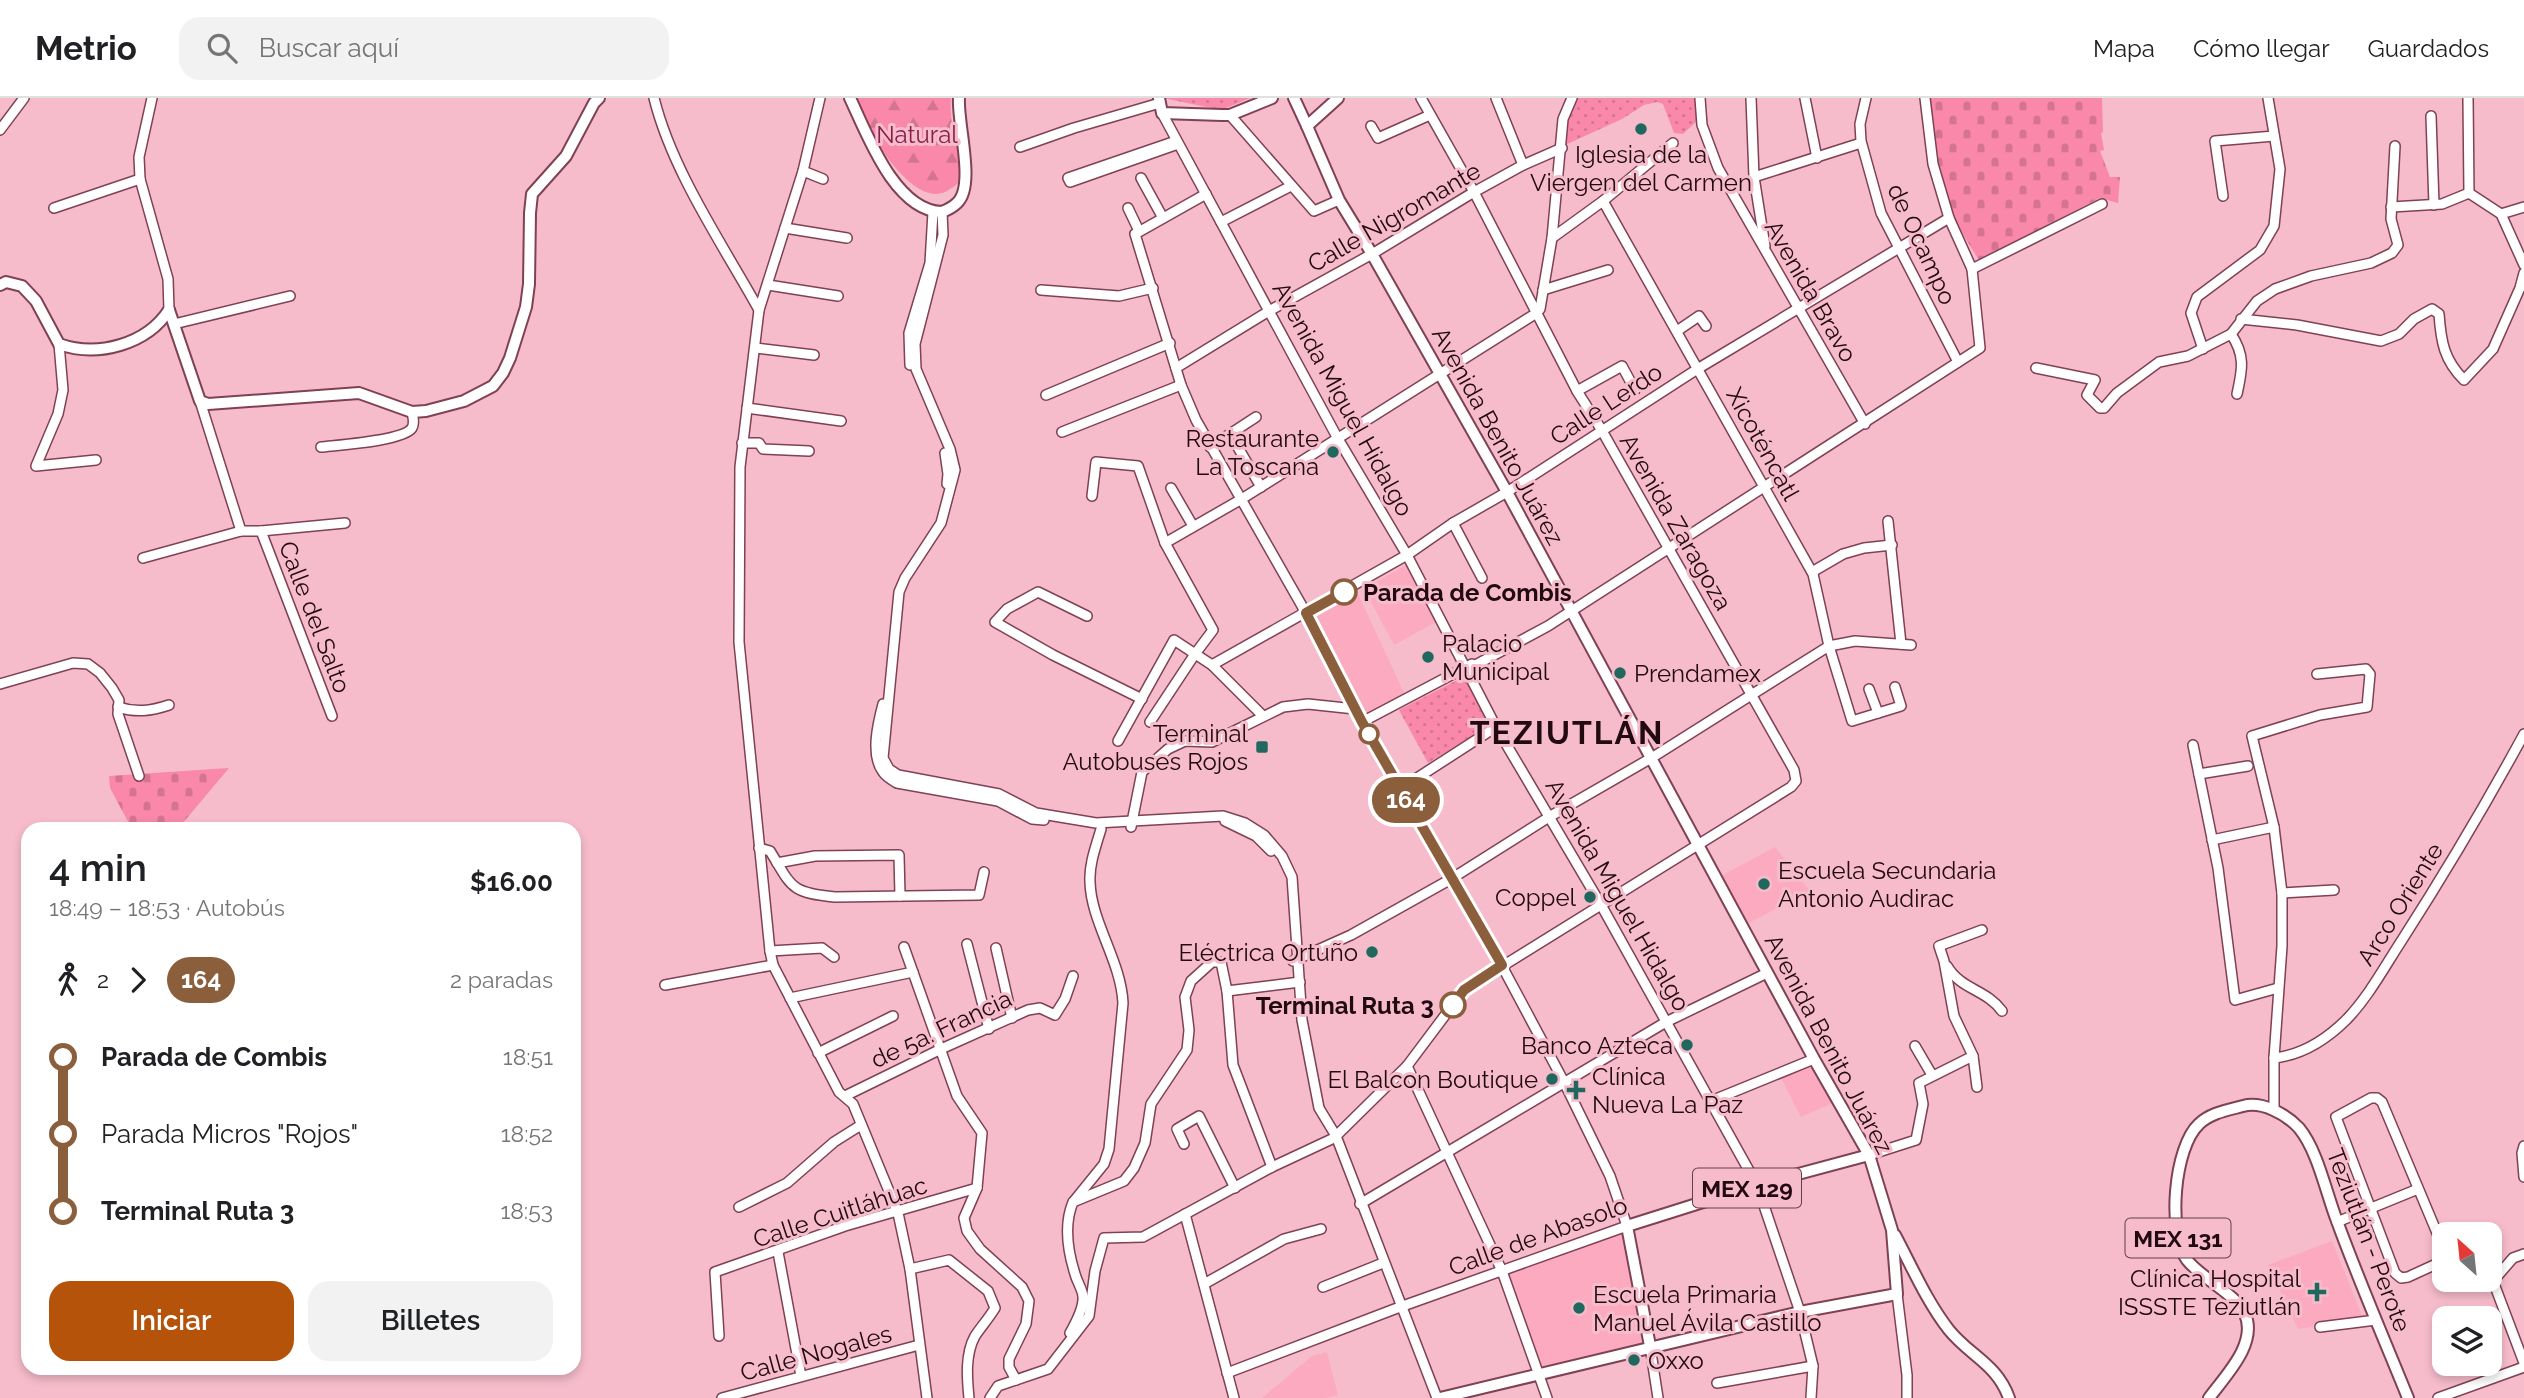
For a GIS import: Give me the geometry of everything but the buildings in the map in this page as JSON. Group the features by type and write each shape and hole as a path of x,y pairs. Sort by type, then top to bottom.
{"main road":[{"path":"169,310 200,401 221,405 359,393 412,412 464,401 483,393 493,386 503,373 526,307 533,194 566,156 599,98"},
{"path":"850,98 882,164 906,196 938,212 959,202 965,186 959,98"},
{"path":"1160,105 1226,115 1272,98"},
{"name":"Avenida Benito Juárez","path":"1294,98 1339,201 1507,492 1868,1155 1892,1230 1897,1294"},
{"path":"1307,126 1338,98"},
{"path":"3,284 22,286 36,301 60,344 68,347 94,348 132,343 154,329 169,310"},
{"name":"MEX 131","path":"2209,1398 2241,1354 2246,1334 2245,1314 2197,1272 2185,1257 2178,1236 2175,1207 2179,1167 2198,1124 2216,1113 2248,1105 2274,1110"},
{"name":"Teziutlán - Perote","path":"2274,1110 2289,1118 2301,1130 2312,1151 2337,1222 2408,1398"},
{"name":"Calle de Abasolo","path":"1627,1226 1757,1185 1868,1155"},
{"path":"1627,1226 1650,1346"},
{"path":"1892,1230 1950,1332 1994,1370 2009,1398"},
{"path":"1438,1398 1800,1312 1897,1294"}],"street":[{"path":"0,130 24,98"},
{"path":"152,98 139,157 140,179 168,279 169,310"},
{"path":"654,98 680,168 759,310"},
{"path":"820,98 803,171 759,310 743,443 738,642 773,965 839,1092 853,1104 898,1213 910,1269 927,1397"},
{"name":"Avenida Zaragoza","path":"1421,98 1474,192 1577,391 1794,770 1796,780 1791,787 1700,845"},
{"path":"1496,98 1523,165"},
{"path":"1165,543 1261,487 1537,311 1552,238 1563,119 1572,98"},
{"name":"Avenida Bravo","path":"1700,98 1702,125 1718,168 1865,424"},
{"path":"1751,98 1754,176 1767,255"},
{"path":"1807,98 1818,156"},
{"name":"de Ocampo","path":"1866,98 1860,124 1861,142 1881,212 1958,362"},
{"path":"1362,722 1548,626 1980,348 1972,270 1949,218 1933,164 1925,98"},
{"path":"2203,349 2192,313 2197,297 2260,250 2274,226 2280,169 2268,98"},
{"path":"2468,98 2469,193"},
{"path":"1020,147 1074,128 1160,105"},
{"name":"Avenida Miguel Hidalgo","path":"1160,105 1177,143 1337,437 1407,555 1496,727 1600,903 1757,1185 1800,1312 1813,1366 1811,1398"},
{"path":"1226,115 1314,211 1339,201"},
{"path":"1371,126 1378,138 1430,115"},
{"path":"2431,116 2434,205"},
{"path":"2223,196 2215,141 2274,136"},
{"path":"1754,176 1861,142"},
{"path":"1177,143 1070,182 1068,178 1177,143"},
{"path":"1552,238 1603,201 1673,143"},
{"path":"2036,368 2095,380 2087,395 2100,408 2104,408 2117,393 2159,362 2188,356 2231,334 2257,302 2275,289 2311,276 2371,263 2392,253 2398,245 2391,219 2395,146"},
{"name":"Calle Nigromante","path":"1176,368 1474,192 1523,165 1562,148"},
{"path":"803,171 823,179"},
{"path":"1142,178 1163,218"},
{"path":"54,208 140,179"},
{"path":"1221,222 1291,186"},
{"path":"2391,207 2434,205 2469,193"},
{"path":"2469,193 2501,214 2524,265"},
{"path":"1137,233 1206,194"},
{"name":"Xicoténcatl","path":"1603,201 1812,573 1829,646 1852,722 1878,713"},
{"path":"1972,270 2102,204"},
{"path":"2501,214 2524,207"},
{"path":"1128,208 1181,385 1210,447 1306,613 1362,722 1451,880 1502,965 1610,1176 1627,1226"},
{"path":"938,212 943,236 915,344 916,369 950,449 955,470 941,523 905,578 900,592 883,758 889,769 898,775 999,794 1036,813 1096,823 1131,825"},
{"path":"938,212 930,263 909,333 908,345 910,364 945,452 948,474 935,526 908,563 895,590 876,750 879,765 884,774 897,783 998,801 1032,819 1062,821 1101,829 1223,816 1245,823 1264,835 1282,856 1292,877 1294,960 1302,1020 1319,1108 1336,1138 1400,1307 1438,1398"},
{"name":"Calle Lerdo","path":"1212,665 1407,555 1453,523 1507,492 1699,368 1949,218"},
{"path":"785,228 847,238"},
{"path":"1543,290 1608,271"},
{"path":"2241,319 2297,325 2381,341 2399,334 2414,319 2432,309 2440,314 2440,333 2450,366 2464,380 2493,349 2524,273"},
{"path":"768,285 838,296"},
{"path":"1041,290 1119,296 1153,288"},
{"path":"174,324 290,296"},
{"path":"1677,331 1699,316 1706,326"},
{"path":"2231,334 2237,342 2244,366 2237,394"},
{"path":"1046,395 1170,343"},
{"path":"60,344 63,390 58,414 36,466 96,460"},
{"path":"756,348 814,355"},
{"path":"1577,391 1622,366 1635,390"},
{"path":"1062,432 1181,385"},
{"path":"200,401 241,531"},
{"path":"747,408 841,421"},
{"path":"321,447 395,437 411,430 414,424 412,412"},
{"path":"1210,447 1256,417"},
{"path":"743,443 759,443 763,449 809,451"},
{"path":"1236,444 1261,487"},
{"path":"1091,496 1096,462 1138,466 1165,543 1213,631 1150,722"},
{"path":"1171,488 1193,526"},
{"path":"143,558 241,531 345,523"},
{"path":"1453,523 1482,578"},
{"name":"Calle del Salto","path":"261,531 332,716"},
{"path":"1812,573 1844,556 1863,550 1891,547 1899,644"},
{"path":"1087,616 1038,592 1006,609 995,622 1053,655 1142,699"},
{"path":"1118,741 1174,640 1212,665 1263,716"},
{"path":"1294,960 1351,935 1451,880 1829,646 1855,641 1911,645"},
{"path":"0,684 73,663 88,664 100,673 118,700 118,714 139,776"},
{"path":"2274,1110 2274,1058 2282,946 2281,893 2274,827 2252,736 2320,715 2367,706 2370,674 2366,669 2317,674"},
{"path":"1869,689 1878,713 1901,706 1895,687"},
{"path":"1131,825 1142,772 1168,750 1185,741 1212,742 1283,707 1308,704 1355,709"},
{"path":"118,706 127,710 149,711 169,705"},
{"path":"1400,789 1496,727"},
{"name":"Arco Oriente","path":"2274,1058 2291,1056 2324,1038 2360,1005 2419,913 2524,734"},
{"path":"2193,745 2212,840 2235,1000 2278,988"},
{"path":"2199,774 2248,766"},
{"path":"2212,840 2274,827"},
{"path":"1048,1369 1076,1322 1083,1297 1072,1263 1068,1215 1073,1202 1104,1164 1110,1149 1124,1003 1122,984 1091,891 1090,866 1101,829"},
{"path":"990,1398 998,1386 1048,1369 1089,1316 1104,1238 1143,1237 1272,1167 1336,1138 1407,1066 1464,990 1600,903 1700,845"},
{"path":"759,848 770,851 790,884 805,894 835,897 979,895 984,872"},
{"path":"777,863 815,856 899,855 900,896"},
{"path":"2281,893 2334,890"},
{"path":"1977,1087 1973,1056 1954,1016 1939,946 1982,930"},
{"path":"967,944 989,1029"},
{"path":"904,947 957,1096 982,1133 982,1158 977,1188 964,1218 967,1231 980,1248 1022,1287 1029,1301 1026,1324 1009,1359 1009,1367 1016,1380"},
{"path":"770,951 822,948 834,957"},
{"path":"996,948 1012,1018"},
{"path":"1944,961 1950,972 1963,984 1993,998 2002,1011"},
{"path":"1073,1202 1124,1181 1134,1168 1145,1143 1151,1104 1187,1050 1189,1030 1185,997 1191,981 1212,962 1220,962 1227,991 1233,1065 1272,1167"},
{"path":"665,985 773,965"},
{"path":"790,998 913,972"},
{"path":"1360,1204 1666,1022 1767,973"},
{"name":"de 5a. Francia","path":"845,1096 1028,1010 1040,1008 1055,1016 1065,999 1073,976"},
{"path":"1227,991 1298,983"},
{"path":"818,1053 893,1016"},
{"path":"1915,1046 1931,1075"},
{"path":"1868,1155 1916,1140 1923,1104 1919,1083 1973,1056"},
{"path":"1710,1101 1814,1059"},
{"path":"1407,1066 1502,1271 1547,1398"},
{"path":"2432,1222 2382,1102 2371,1098 2336,1117 2395,1273 2401,1278 2408,1277 2432,1266"},
{"path":"1184,1144 1177,1129 1199,1116 1235,1188"},
{"path":"739,1207 786,1183 834,1142 861,1125"},
{"path":"2524,1146 2524,1177"},
{"name":"Calle Cuitláhuac","path":"719,1336 716,1272 845,1226 898,1213 977,1188"},
{"path":"2337,1222 2418,1189"},
{"path":"1185,1214 1234,1398"},
{"name":"Calle de Abasolo","path":"1227,1373 1400,1307 1627,1226"},
{"path":"1204,1284 1284,1239 1321,1229"},
{"path":"778,1251 801,1376"},
{"path":"2438,1398 2524,1365 2493,1281 2514,1258 2524,1254"},
{"path":"910,1269 949,1260 988,1291 995,1308 975,1336 970,1349 967,1376 969,1398"},
{"path":"1323,1287 1383,1263"},
{"name":"Avenida Benito Juárez","path":"1897,1294 1907,1375 1907,1398"},
{"path":"2320,1327 2376,1320"},
{"name":"Calle Nogales","path":"722,1398 919,1345"},
{"path":"1650,1346 1658,1398"},
{"path":"1717,1383 1813,1366"}],"shaded area":[{"path":"1408,564 1438,621 1394,645 1364,589"},
{"path":"1358,594 1405,695 1363,717 1312,618"},
{"name":"Escuela Secundaria Antonio Audirac","path":"1775,847 1810,891 1745,925 1719,877"},
{"path":"1809,1067 1814,1070 1833,1103 1801,1117 1781,1078"},
{"name":"Escuela Primaria Manuel Ávila Castillo","path":"1623,1232 1645,1343 1542,1367 1508,1273"},
{"name":"Clínica Hospital ISSSTE Teziutlán","path":"2332,1241 2363,1318 2298,1329 2268,1265"},
{"path":"1327,1352 1338,1395 1326,1398 1262,1398 1312,1356"}],"green space":[{"name":"Natural","path":"852,98 951,98 952,125 963,167 961,180 952,188 936,194 921,190 906,179 867,127"},
{"path":"1163,98 1250,98 1221,110"},
{"path":"1576,98 1698,98 1699,119 1683,134 1674,133 1663,104 1657,102 1644,105 1622,119 1563,146 1566,121"},
{"path":"1929,98 2102,98 2101,133 2104,150 2100,151 2110,177 2120,177 2118,203 2100,198 1979,260 1959,227 1947,197"},
{"path":"1465,676 1491,724 1428,763 1399,710"},
{"path":"229,768 184,822 128,822 110,788 109,776"}],"bus line":[{"name":"164","path":"1344,592 1306,613 1362,722 1502,965 1464,990 1453,1005"}],"place":[{"name":"Iglesia de la Viergen del Carmen","path":"1641,129"},
{"name":"Restaurante La Toscana","path":"1333,452"},
{"name":"Parada de Combis","path":"1344,592"},
{"name":"Palacio Municipal","path":"1428,657"},
{"name":"Prendamex","path":"1620,673"},
{"name":"Terminal Autobuses Rojos","path":"1262,747"},
{"name":"Escuela Secundaria Antonio Audirac","path":"1764,884"},
{"name":"Coppel","path":"1590,897"},
{"name":"Eléctrica Ortuño","path":"1372,952"},
{"name":"Terminal Ruta 3","path":"1453,1005"},
{"name":"Banco Azteca","path":"1687,1045"},
{"name":"El Balcon Boutique","path":"1552,1079"},
{"name":"Clínica Nueva La Paz","path":"1576,1090"},
{"name":"Clínica Hospital ISSSTE Teziutlán","path":"2317,1292"},
{"name":"Escuela Primaria Manuel Ávila Castillo","path":"1579,1308"},
{"name":"Oxxo","path":"1634,1360"}],"district":[{"name":"TEZIUTLÁN","path":"1567,732"}]}
